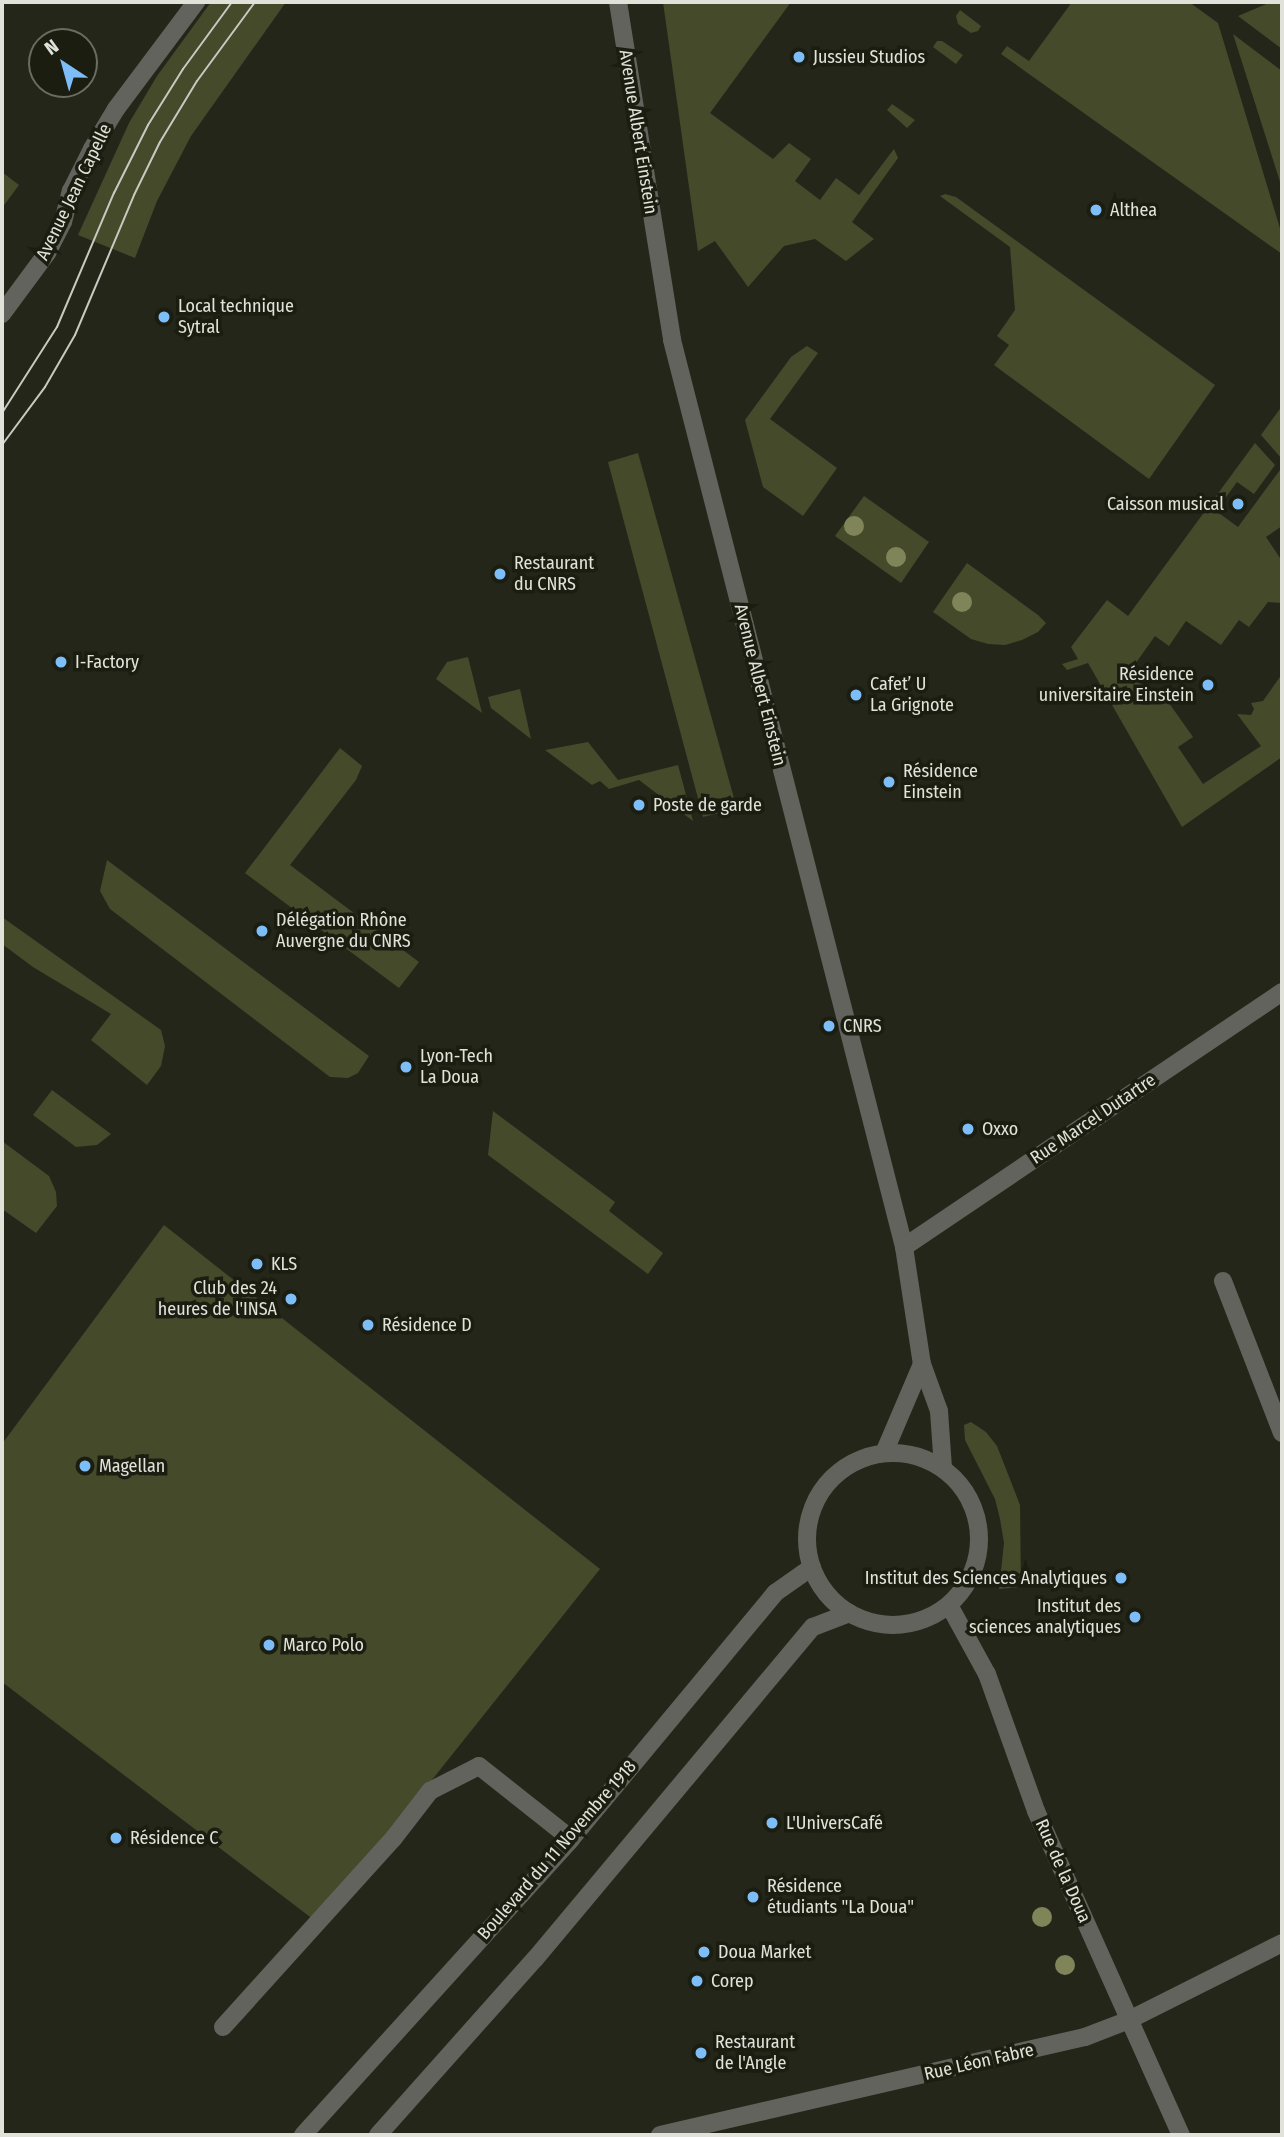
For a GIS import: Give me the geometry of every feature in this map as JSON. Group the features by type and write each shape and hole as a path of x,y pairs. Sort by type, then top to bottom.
{"street":[{"name":"Avenue Jean Capelle","path":"2,314 47,253 63,222 71,191 110,118 195,2"},
{"name":"Avenue Albert Einstein","path":"618,2 672,340 904,1247 922,1364 939,1411 943,1468"},
{"name":"Rue Marcel Dutartre","path":"904,1247 1282,992"},
{"path":"1223,1280 1282,1433"},
{"path":"884,1453 922,1364"},
{"path":"884,1453 925,1458 943,1468 962,1486 974,1509 980,1535 977,1561 967,1585 949,1605 926,1619 900,1625 873,1623 849,1613 826,1593 812,1567 807,1542 810,1516 820,1493 837,1474 859,1460 884,1453"},
{"name":"Boulevard du 11 Novembre 1918","path":"303,2135 571,1839 775,1593 812,1567"},
{"name":"Rue de la Doua","path":"949,1605 987,1674 1036,1811 1181,2135"},
{"path":"378,2135 535,1959 813,1627 849,1613"},
{"path":"223,2027 393,1839 430,1791 479,1766 571,1839"},
{"name":"Rue Léon Fabre","path":"660,2135 1085,2037 1129,2020 1282,1942"}],"green space":[{"path":"211,2 286,2 191,136 157,201 135,258 78,235 129,123 157,76"},
{"path":"663,2 791,2 710,113 773,159 789,143 811,159 795,181 820,200 836,178 859,195 894,149 898,158 852,222 874,239 846,261 815,239 784,246 748,287 715,241 698,251"},
{"path":"1072,2 1189,2 1218,23 1282,235 1282,254 1001,54 1007,46 1029,61"},
{"path":"1271,2 1282,2 1282,49 1238,16"},
{"path":"960,10 981,26 978,31 971,33 958,24 956,16"},
{"path":"1233,34 1282,71 1282,188"},
{"path":"937,41 942,41 963,55 956,64 933,47"},
{"path":"892,104 915,120 907,128 887,110"},
{"path":"2,172 19,185 2,208"},
{"path":"945,194 956,197 1215,385 1149,479 994,365 1009,345 997,336 1015,310 1010,247 940,196"},
{"path":"807,346 818,353 770,419 837,468 803,516 763,487 745,420 791,357"},
{"path":"1282,406 1282,459 1261,435"},
{"path":"1255,443 1275,465 1254,494 1237,482 1216,511 1238,527 1280,470 1282,472 1282,526 1266,537 1282,561 1282,603 1268,602 1249,627 1239,620 1221,645 1186,621 1169,646 1155,636 1128,674 1160,698 1164,696 1193,737 1178,747 1203,784 1261,746 1237,714 1251,715 1254,709 1251,703 1263,701 1282,674 1282,757 1182,827 1088,663 1067,670 1062,664 1078,659 1071,647 1107,600 1128,616"},
{"path":"638,453 737,809 703,817 608,462"},
{"path":"864,496 929,542 901,583 835,536"},
{"path":"967,563 1046,623 1038,632 1022,640 1005,645 988,644 971,639 933,612"},
{"path":"468,657 482,713 436,679 447,662"},
{"path":"520,689 531,739 491,708 488,697"},
{"path":"588,742 618,780 678,765 693,821 639,780 609,789 600,781 592,785 545,750"},
{"path":"340,748 362,766 356,780 290,865 419,962 399,988 245,873"},
{"path":"107,860 369,1056 358,1073 348,1078 330,1077 110,909 100,891"},
{"path":"2,917 161,1030 165,1046 161,1066 147,1085 91,1040 111,1014 33,967 2,944"},
{"path":"52,1090 111,1134 97,1145 76,1147 33,1115"},
{"path":"493,1111 615,1202 609,1211 663,1253 648,1274 488,1155"},
{"path":"2,1141 49,1176 56,1192 57,1206 36,1233 2,1209"},
{"path":"164,1225 600,1569 318,1923 2,1682 2,1444"},
{"path":"971,1422 986,1432 997,1446 1020,1505 1021,1587 999,1589 1004,1543 1000,1519 995,1499 965,1440 964,1425"}],"tram line":[{"path":"2,413 57,327 114,193 148,125 183,69 232,2"},
{"path":"2,445 45,387 75,335 134,195 160,142 197,81 255,2"}],"place":[{"name":"Jussieu Studios","path":"799,57"},
{"name":"Althea","path":"1096,210"},
{"name":"Local technique Sytral","path":"164,317"},
{"name":"Caisson musical","path":"1238,504"},
{"name":"Restaurant du CNRS","path":"500,574"},
{"name":"I-Factory","path":"61,662"},
{"name":"Résidence universitaire Einstein","path":"1208,685"},
{"name":"Cafet’ U La Grignote","path":"856,695"},
{"name":"Résidence Einstein","path":"889,782"},
{"name":"Poste de garde","path":"639,805"},
{"name":"Délégation Rhône Auvergne du CNRS","path":"262,931"},
{"name":"CNRS","path":"829,1026"},
{"name":"Lyon-Tech La Doua","path":"406,1067"},
{"name":"Oxxo","path":"968,1129"},
{"name":"KLS","path":"257,1264"},
{"name":"Club des 24 heures de l'INSA","path":"291,1299"},
{"name":"Résidence D","path":"368,1325"},
{"name":"Magellan","path":"85,1466"},
{"name":"Institut des Sciences Analytiques","path":"1121,1578"},
{"name":"Institut des sciences analytiques","path":"1135,1617"},
{"name":"Marco Polo","path":"269,1645"},
{"name":"L'UniversCafé","path":"772,1823"},
{"name":"Résidence C","path":"116,1838"},
{"name":"Résidence étudiants \"La Doua\"","path":"753,1897"},
{"name":"Doua Market","path":"704,1952"},
{"name":"Corep","path":"697,1981"},
{"name":"Restaurant de l'Angle","path":"701,2053"}]}
